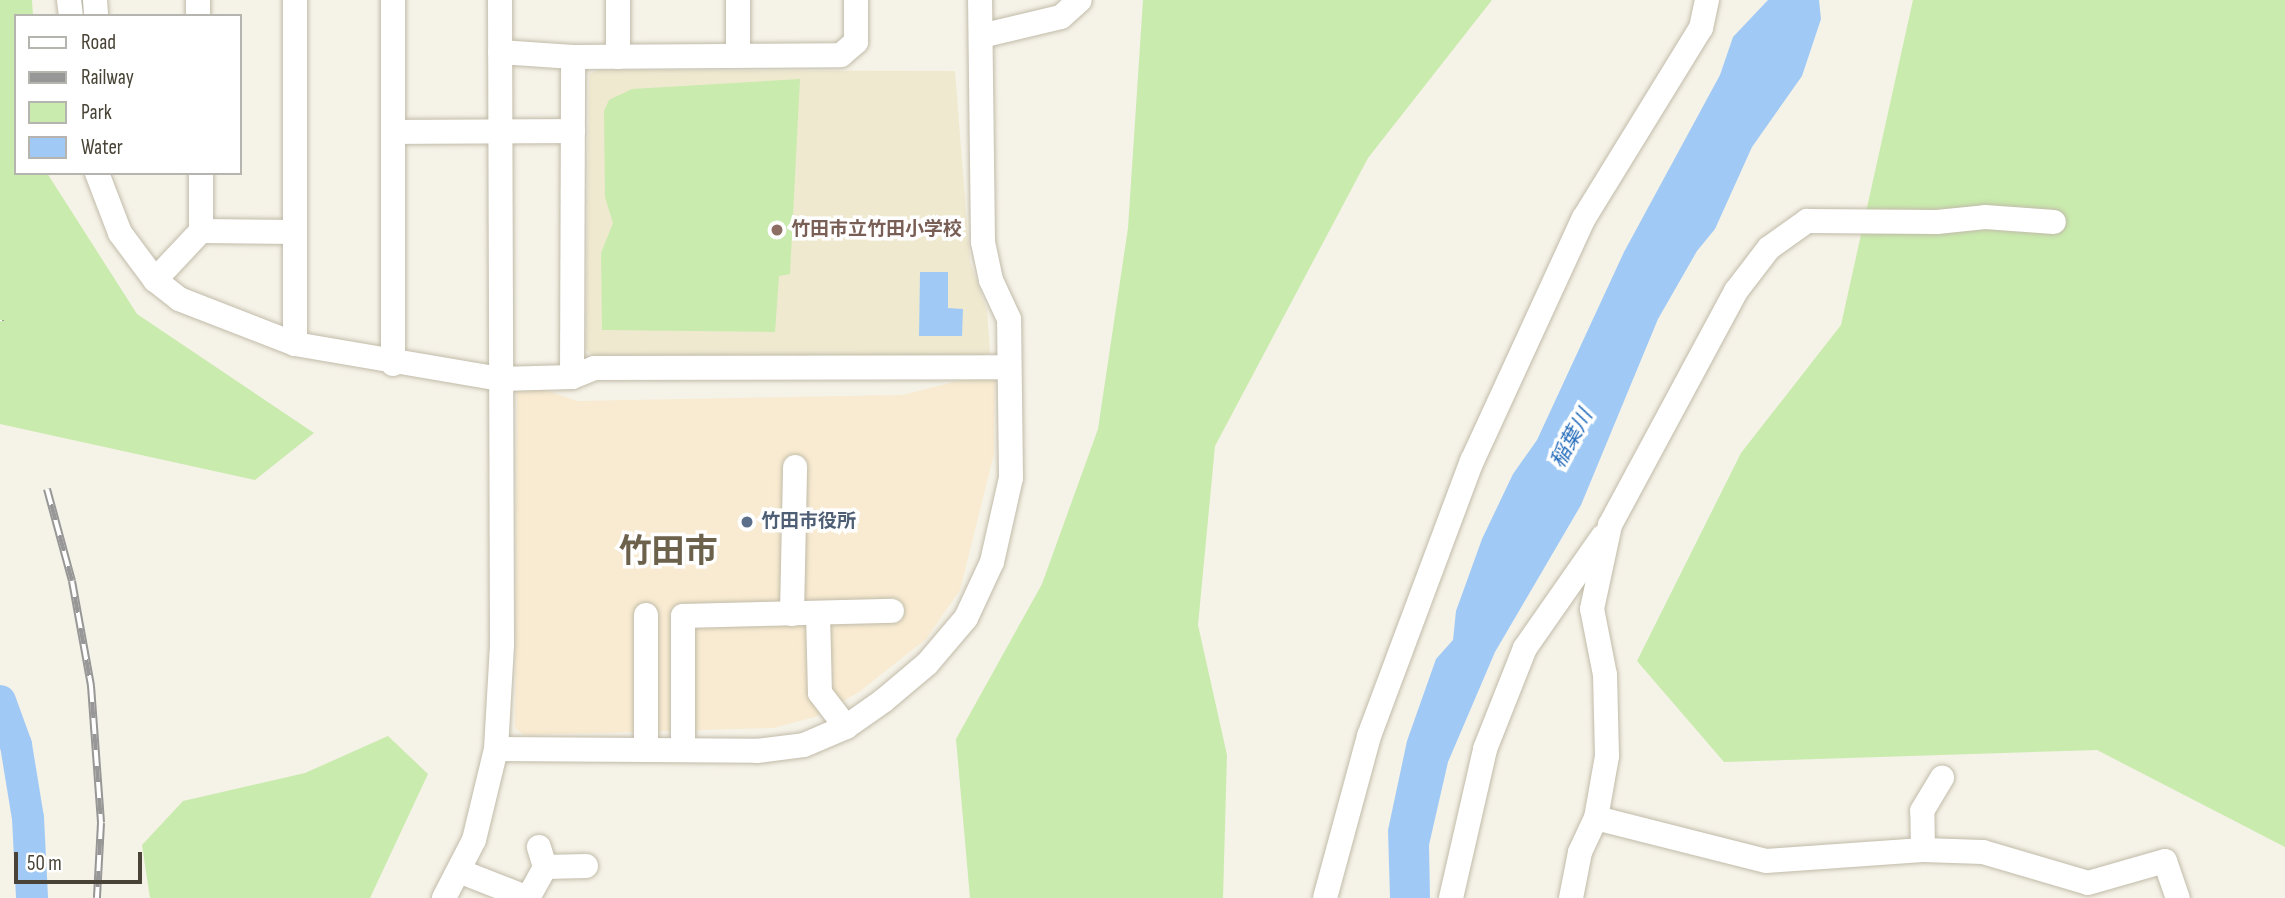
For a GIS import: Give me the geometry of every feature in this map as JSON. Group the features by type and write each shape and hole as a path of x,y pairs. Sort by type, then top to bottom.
{"street":[{"path":"295,0 295,344"},
{"path":"393,0 393,364"},
{"path":"444,898 478,827 496,750 502,644 499,379 500,0"},
{"path":"618,0 618,57"},
{"path":"738,0 738,55"},
{"path":"500,52 573,57 842,55 856,42 856,0"},
{"path":"496,750 757,751 804,745 846,727 927,664 965,618 992,562 1011,478 1009,319 991,279 983,242 980,0"},
{"path":"981,36 1061,17 1080,0"},
{"path":"1325,898 1369,736 1472,461 1584,218 1701,28 1707,0"},
{"path":"572,377 573,57"},
{"path":"393,132 573,131"},
{"path":"98,175 120,233 155,280 179,299 295,344 393,364 499,379 572,377 594,368 1009,367"},
{"path":"155,280 201,231 201,175"},
{"path":"1451,898 1485,749 1525,648 1611,525 1736,291 1769,248 1807,221 1937,222 1985,217 2053,222"},
{"path":"201,231 295,232"},
{"path":"792,614 794,467"},
{"path":"1570,898 1580,852 1596,818 1607,742 1605,675 1592,609 1611,525"},
{"path":"683,749 683,616 892,611"},
{"path":"818,613 820,693 846,727"},
{"path":"646,615 646,749"},
{"path":"647,643 681,643"},
{"path":"1923,850 1922,811 1941,778"},
{"path":"1596,818 1766,861 1923,850 2014,857 2086,890 2165,861 2178,898"},
{"path":"459,871 528,898 542,857 586,866"}],"shaded area":[{"name":"竹田市立竹田小学校","path":"600,70 955,71 970,262 987,310 990,353 974,358 600,362 586,350 589,74"},
{"name":"竹田市役所","path":"995,372 994,454 960,590 926,639 859,692 815,717 773,728 524,735 515,728 517,392 534,386 577,401 902,395"}],"green space":[{"path":"0,0 32,0 33,14 14,14 14,175 48,175 137,314 314,433 255,480 0,424"},
{"path":"1143,0 1492,0 1368,158 1215,446 1198,625 1227,755 1223,898 970,898 956,739 1042,584 1098,429 1128,228"},
{"path":"1913,0 2285,0 2285,847 2097,750 1724,762 1637,661 1741,453 1841,325"},
{"path":"800,79 790,274 779,276 775,332 602,330 601,253 613,223 605,197 604,111 609,100 632,89"},
{"path":"388,736 428,774 370,898 150,898 142,845 183,801 305,773"}],"water":[{"name":"稲葉川","path":"1768,0 1819,0 1821,19 1802,76 1752,147 1715,229 1697,251 1658,319 1581,505 1495,652 1448,762 1429,845 1430,898 1390,898 1388,830 1407,741 1436,659 1453,640 1456,611 1482,539 1513,474 1537,440 1624,252 1720,75 1733,37"},
{"path":"920,272 948,272 948,308 963,309 962,336 919,336"}],"waterway":[{"path":"0,701 16,745 28,818 32,898"}],"railway":[{"path":"47,489 72,581 91,686 101,823 97,898"}],"place":[{"name":"竹田市立竹田小学校","path":"777,230"},
{"name":"竹田市役所","path":"747,522"}],"district":[{"name":"竹田市","path":"668,553"}]}
